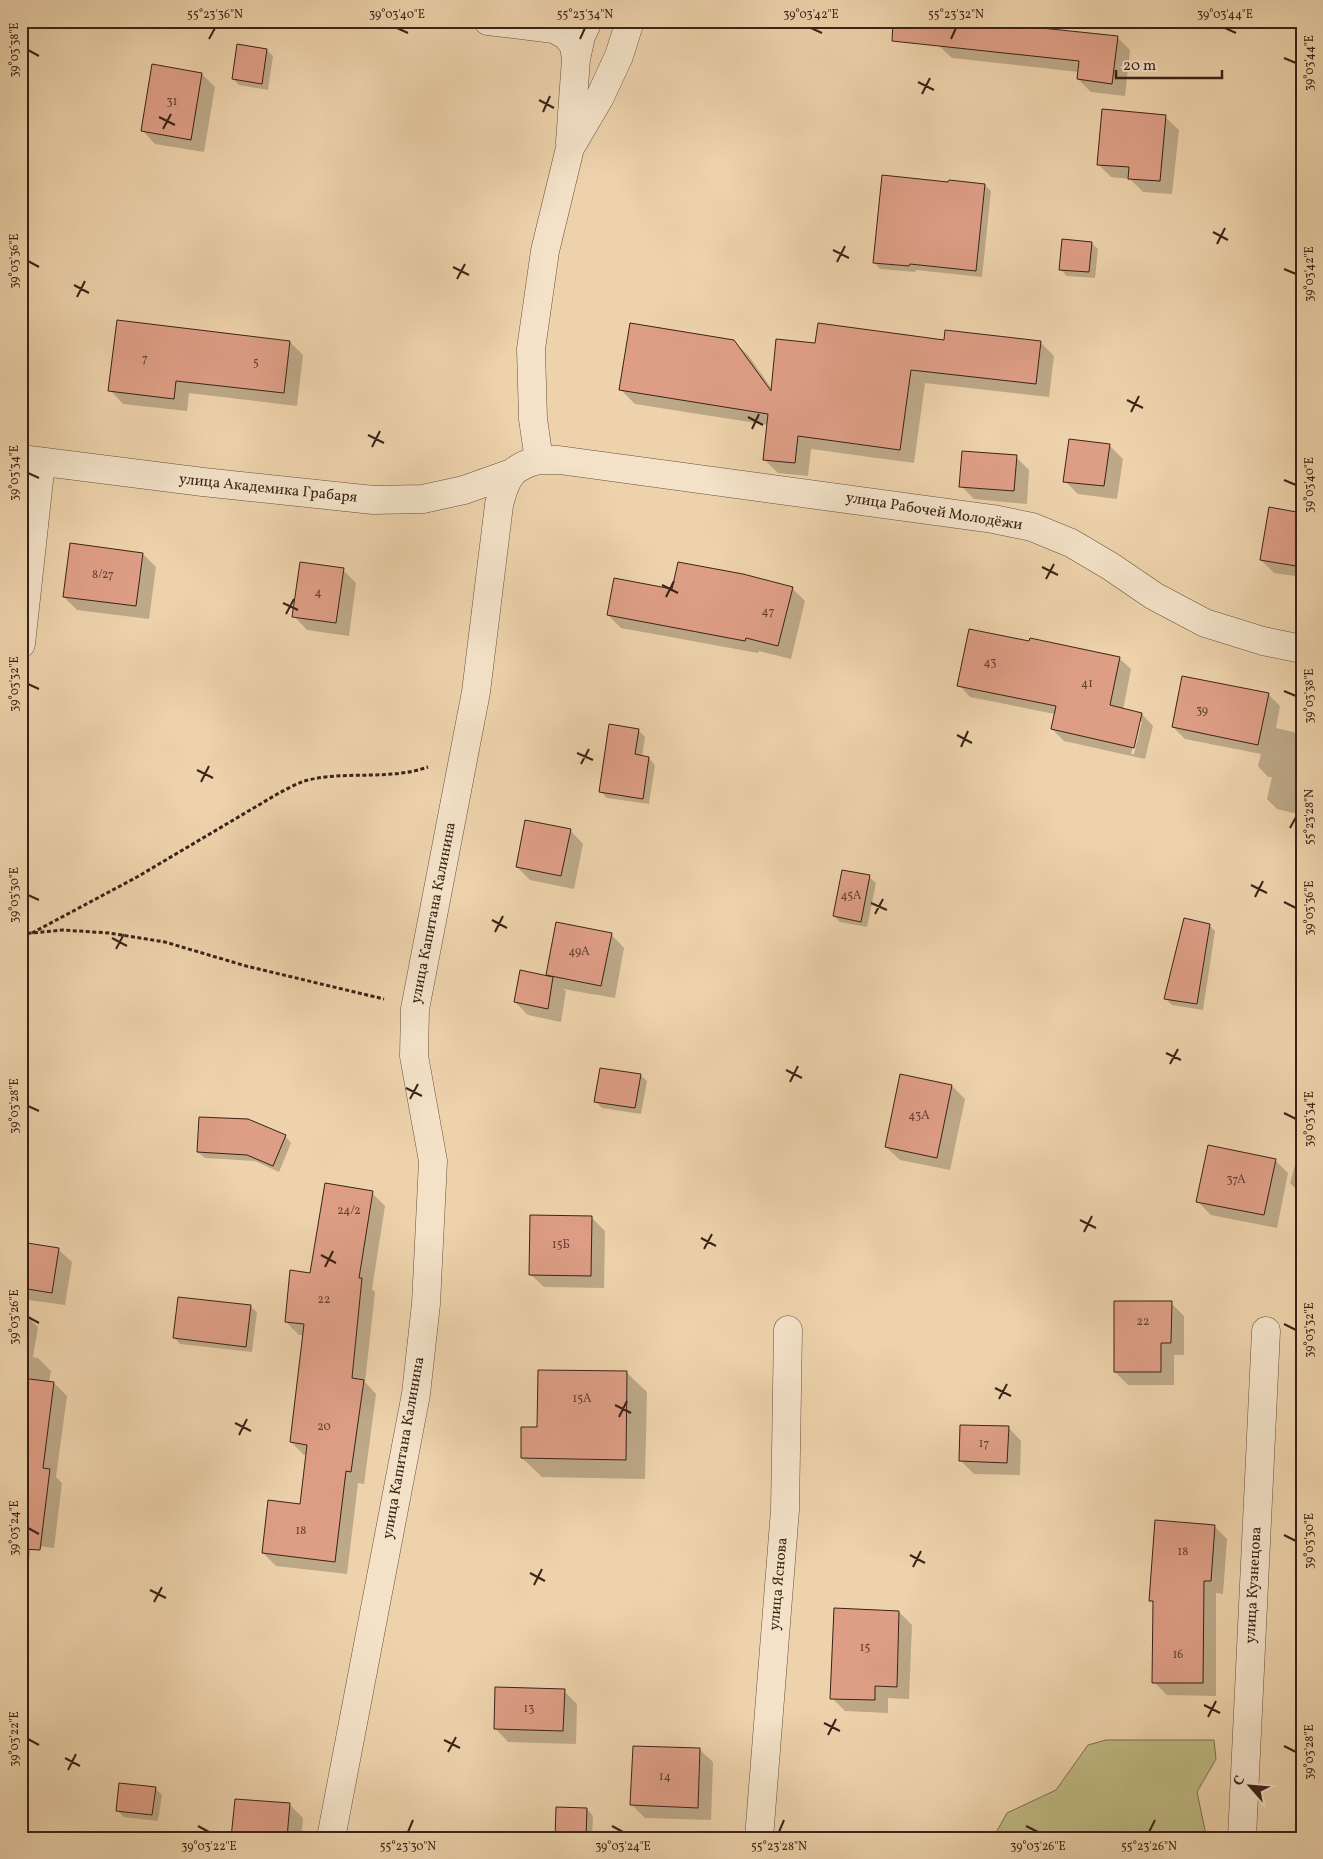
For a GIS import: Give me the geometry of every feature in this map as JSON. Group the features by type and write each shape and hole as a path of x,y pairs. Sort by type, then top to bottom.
{"street":[{"path":"488,21 554,29 567,36 574,46 576,59"},
{"path":"512,473 524,464 539,460 533,419 531,350 544,251 570,148 576,59 581,36 588,21"},
{"path":"570,148 600,97 619,56 630,21"},
{"name":"улица Рабочей Молодёжи","path":"539,460 559,460 993,519 1032,528 1071,543 1110,566 1154,596 1205,624 1263,641 1302,649"},
{"path":"21,644 31,461"},
{"name":"улица Академика Грабаря","path":"31,461 372,500 423,499 464,490 512,473"},
{"name":"улица Капитана Калинина","path":"332,1838 416,1394 426,1304 433,1161 414,1056 415,1009 476,692 499,505 504,486 512,473"},
{"name":"улица Яснова","path":"759,1838 785,1510 788,1330"},
{"name":"улица Кузнецова","path":"1242,1838 1266,1331"}],"path":[{"path":"32,933 145,872 280,793 304,782 336,777 382,776 414,772 444,761 467,740"},
{"path":"21,934 63,930 109,933 164,942 246,966 386,999"}],"shaded area":[{"path":"1106,1740 1214,1740 1216,1759 1197,1792 1205,1830 1209,1838 993,1838 1007,1813 1056,1790 1088,1745"}],"building":[{"path":"893,21 974,21 1118,36 1112,84 1077,79 1079,61 892,41"},
{"path":"237,44 267,49 262,84 232,79"},
{"path":"152,64 202,73 191,140 141,131"},
{"path":"1102,109 1166,115 1160,181 1128,179 1129,167 1097,165"},
{"path":"882,175 985,184 976,271 910,264 909,266 873,263"},
{"path":"1062,239 1092,242 1089,272 1059,270"},
{"path":"117,320 290,341 284,393 176,381 174,399 108,391"},
{"path":"630,323 734,340 771,391 776,339 815,343 818,323 944,340 945,330 1041,341 1036,384 911,370 900,450 798,436 795,463 763,460 768,414 619,390"},
{"path":"1069,439 1110,444 1104,486 1063,482"},
{"path":"962,451 1017,455 1014,491 959,487"},
{"path":"1269,507 1302,513 1302,567 1260,560"},
{"path":"70,543 143,553 136,606 63,597"},
{"path":"300,562 344,568 336,623 292,617"},
{"path":"678,562 743,574 793,587 778,646 746,638 745,641 607,615 614,578 672,589"},
{"path":"969,629 1029,641 1030,638 1120,657 1110,705 1142,713 1134,748 1051,729 1056,706 957,686"},
{"path":"1182,676 1269,693 1258,745 1172,727"},
{"path":"609,724 639,729 635,754 649,757 643,799 599,792"},
{"path":"525,820 571,829 561,876 516,867"},
{"path":"842,870 870,875 861,922 833,916"},
{"path":"1184,918 1210,924 1197,1004 1164,999"},
{"path":"556,922 612,933 601,986 546,975"},
{"path":"520,970 553,977 548,1009 514,1002"},
{"path":"600,1068 641,1074 635,1108 594,1102"},
{"path":"900,1074 952,1085 937,1158 885,1147"},
{"path":"199,1117 248,1119 286,1135 273,1166 247,1155 197,1152"},
{"path":"1208,1145 1276,1159 1264,1215 1196,1202"},
{"path":"325,1183 373,1191 359,1278 362,1278 352,1378 364,1380 351,1472 346,1471 335,1562 262,1553 268,1500 300,1504 307,1445 290,1442 304,1324 285,1322 290,1270 310,1273"},
{"path":"530,1215 592,1216 591,1276 529,1275"},
{"path":"21,1242 59,1248 52,1293 21,1288"},
{"path":"178,1297 251,1305 246,1347 173,1338"},
{"path":"1114,1301 1172,1301 1171,1343 1161,1343 1161,1372 1114,1372"},
{"path":"538,1370 627,1371 626,1460 521,1458 521,1427 537,1427"},
{"path":"21,1378 54,1382 43,1468 50,1469 40,1550 21,1549"},
{"path":"960,1425 1009,1426 1007,1463 959,1461"},
{"path":"1155,1520 1215,1525 1211,1581 1204,1581 1203,1683 1152,1683 1153,1601 1149,1601"},
{"path":"834,1608 899,1611 897,1687 875,1686 875,1700 830,1699"},
{"path":"495,1687 565,1689 563,1731 494,1729"},
{"path":"633,1746 700,1748 698,1808 630,1805"},
{"path":"119,1783 156,1787 152,1815 116,1811"},
{"path":"235,1799 290,1803 287,1838 231,1838"},
{"path":"556,1807 587,1808 586,1838 555,1838"}]}
